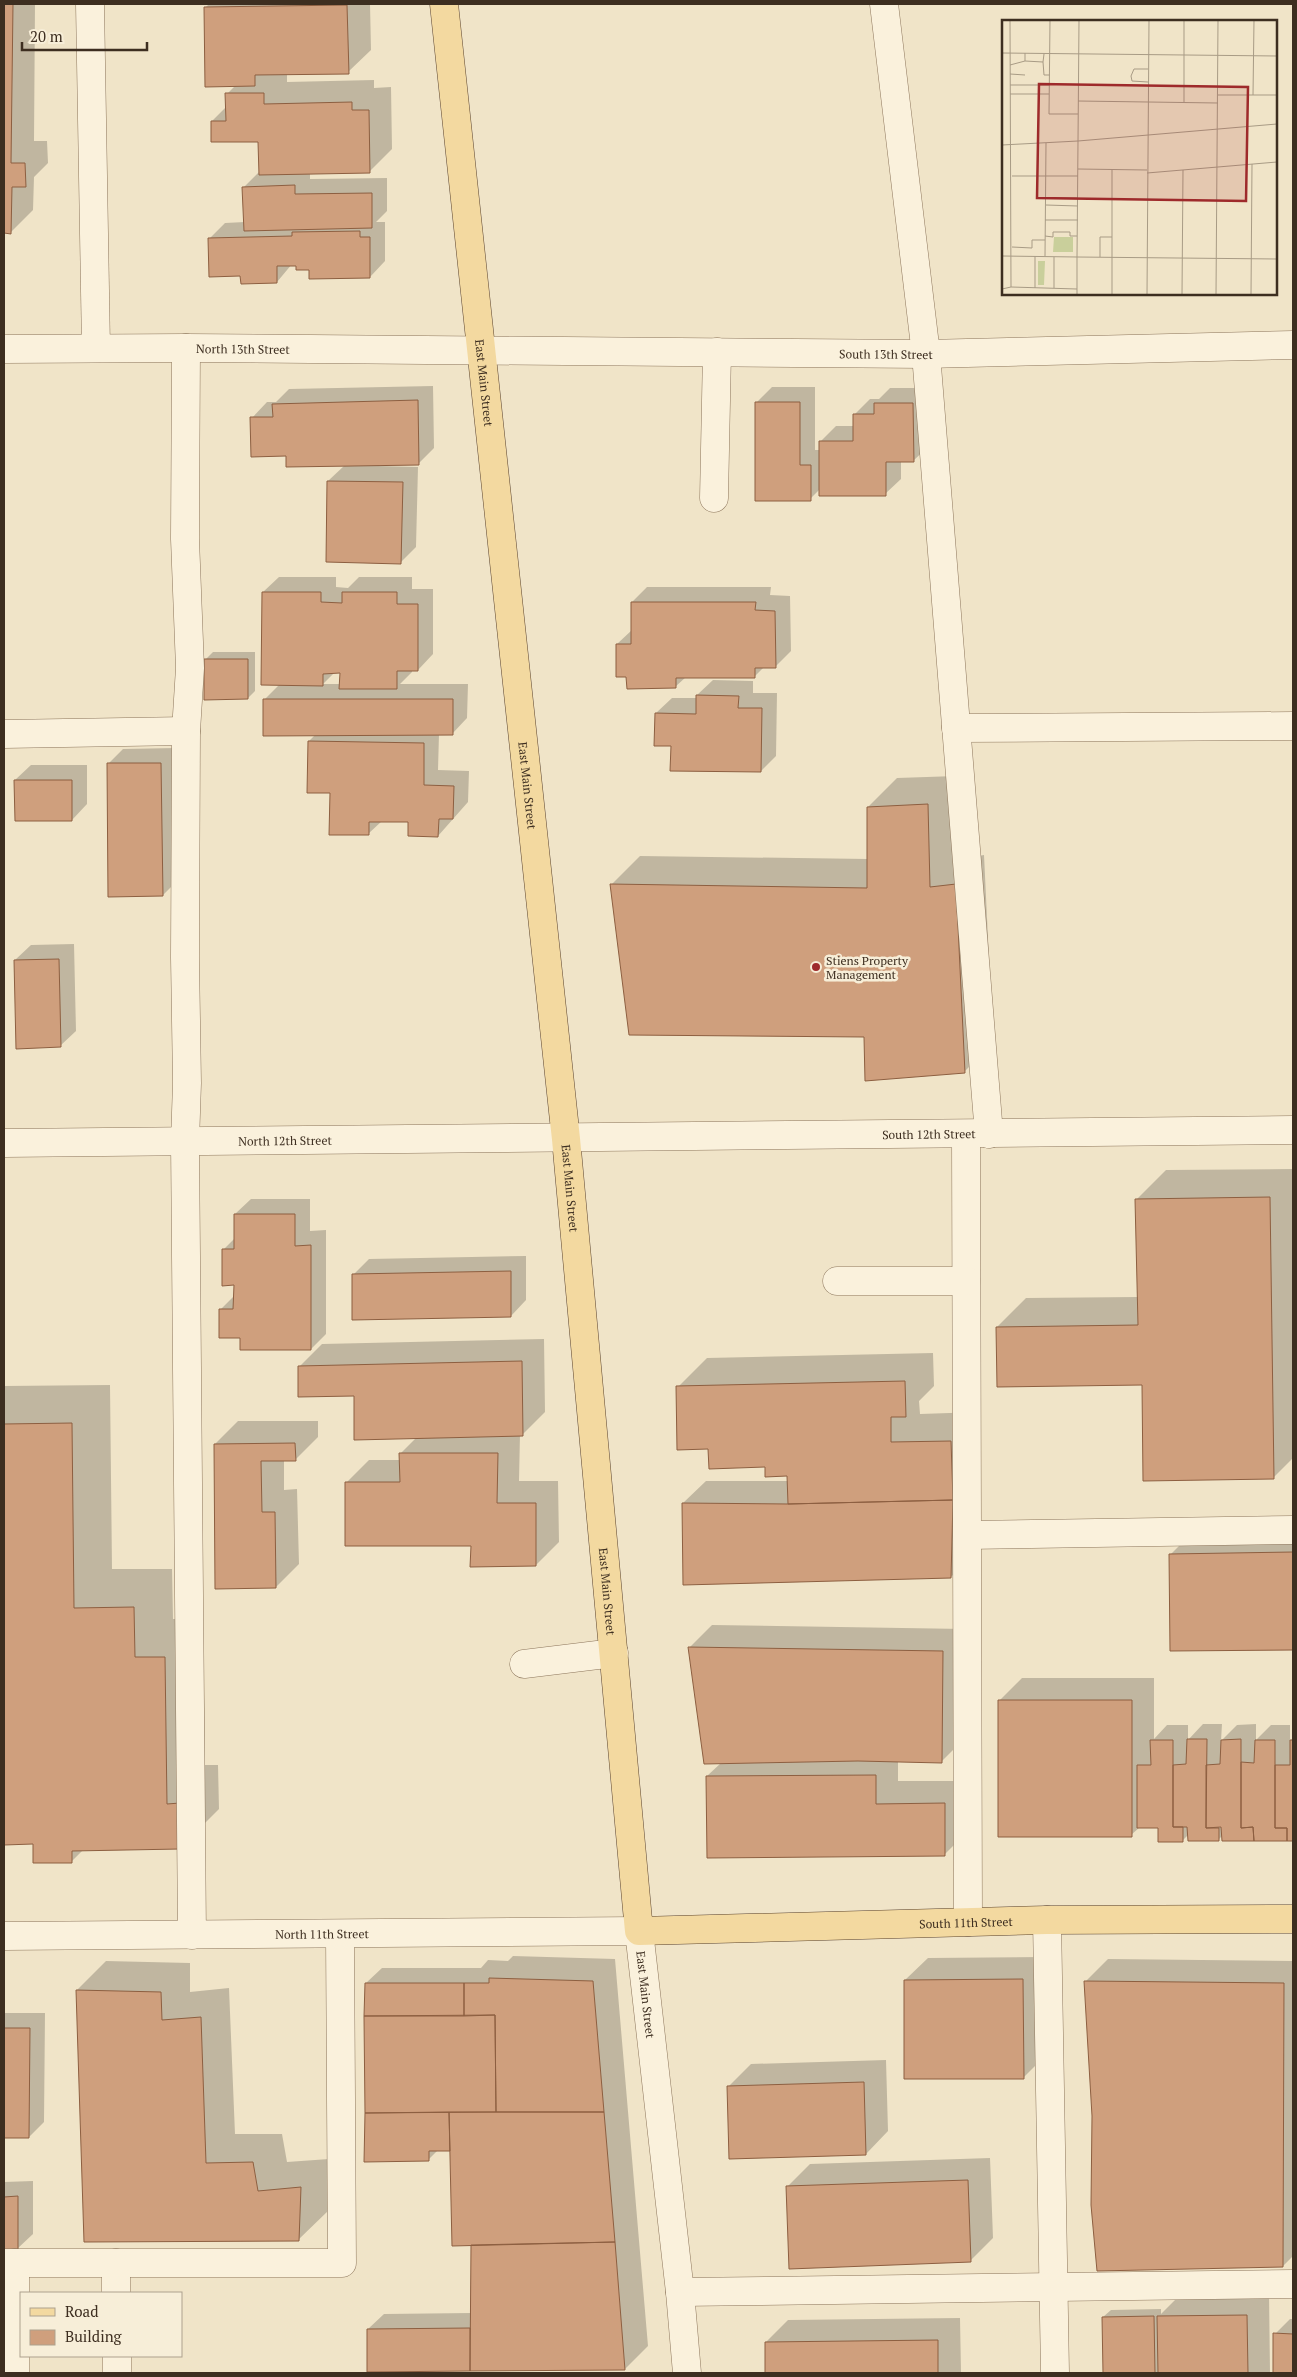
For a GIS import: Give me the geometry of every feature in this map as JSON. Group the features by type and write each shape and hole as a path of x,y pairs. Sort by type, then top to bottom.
{"main road":[{"name":"East Main Street","path":"444,4 566,1139 639,1931"},
{"name":"South 11th Street","path":"639,1931 1047,1920 1293,1919"}],"street":[{"path":"90,4 96,348"},
{"path":"884,4 926,354 956,728 977,1134 966,1281 968,1922"},
{"name":"South 13th Street","path":"480,350 926,354 1293,345"},
{"path":"186,348 185,540 190,668 186,730 185,958 187,1083 185,1142 192,1935"},
{"name":"North 13th Street","path":"4,349 480,350"},
{"path":"714,498 717,352"},
{"path":"956,728 1293,726"},
{"path":"4,734 186,730"},
{"name":"South 12th Street","path":"566,1139 1293,1130"},
{"name":"North 12th Street","path":"4,1143 566,1139"},
{"path":"837,1281 966,1281"},
{"path":"967,1535 1293,1530"},
{"path":"524,1664 614,1653"},
{"path":"1047,1920 1054,2373"},
{"name":"North 11th Street","path":"4,1936 639,1931"},
{"name":"East Main Street","path":"639,1931 680,2292 687,2373"},
{"path":"16,2373 10,2263 342,2263 340,1934"},
{"path":"116,2263 116,2292"},
{"path":"680,2292 1293,2284"},
{"path":"117,2357 117,2373"}],"building":[{"path":"4,4 13,4 11,163 25,163 26,187 12,187 11,234 4,233"},
{"path":"347,5 349,74 255,75 255,86 205,87 204,7"},
{"path":"225,93 264,93 264,104 352,102 352,110 369,110 370,173 259,175 258,142 211,142 211,121 226,121"},
{"path":"295,185 295,194 372,193 372,228 244,231 242,187"},
{"path":"360,231 360,237 370,237 370,278 309,279 309,270 296,270 296,266 277,266 277,283 241,284 240,276 209,277 208,238 292,236 292,232"},
{"path":"418,400 419,465 286,467 286,456 251,457 250,417 273,417 272,404"},
{"path":"755,402 800,402 800,465 811,465 811,501 755,501"},
{"path":"874,403 913,403 914,462 886,462 886,496 819,496 819,441 853,441 853,414 874,414"},
{"path":"327,481 403,482 401,564 326,562"},
{"path":"262,592 321,592 321,602 342,603 342,592 397,592 397,604 418,604 418,671 397,671 397,689 339,689 340,673 323,674 323,686 261,685"},
{"path":"631,602 756,602 755,610 775,611 776,668 755,668 755,678 676,678 676,688 627,689 626,677 616,677 616,644 631,644"},
{"path":"204,659 248,659 248,699 204,700"},
{"path":"696,695 739,696 738,708 762,708 761,772 670,771 671,746 654,746 655,713 696,714"},
{"path":"263,699 453,699 453,735 263,736"},
{"path":"308,741 424,743 424,785 454,786 453,819 439,819 438,837 408,836 408,822 369,822 369,835 329,835 330,793 307,793"},
{"path":"107,763 161,763 163,896 108,897"},
{"path":"14,780 72,780 72,821 15,821"},
{"path":"928,804 930,887 956,884 965,1073 865,1081 864,1037 629,1035 610,884 867,888 867,807"},
{"path":"59,959 61,1047 16,1049 14,960"},
{"path":"1270,1197 1274,1479 1143,1481 1142,1385 997,1387 996,1327 1138,1325 1135,1199"},
{"path":"234,1214 295,1214 295,1246 311,1245 311,1350 240,1350 240,1338 219,1338 219,1309 233,1309 234,1285 222,1286 222,1249 234,1249"},
{"path":"511,1271 511,1317 352,1320 352,1274"},
{"path":"522,1361 523,1436 354,1440 354,1396 298,1397 298,1366"},
{"path":"905,1381 906,1417 891,1417 891,1442 951,1441 953,1500 788,1504 787,1476 765,1477 765,1467 709,1469 708,1449 677,1450 676,1386"},
{"path":"72,1423 74,1608 134,1607 135,1657 165,1657 167,1804 180,1803 180,1849 72,1851 72,1863 33,1863 33,1844 4,1845 4,1424"},
{"path":"295,1443 296,1461 261,1461 262,1512 275,1512 276,1588 215,1589 214,1444"},
{"path":"399,1453 498,1453 497,1503 536,1503 536,1566 470,1567 471,1546 345,1546 345,1482 400,1482"},
{"path":"953,1500 951,1578 683,1585 682,1503 788,1504"},
{"path":"1293,1552 1293,1650 1170,1651 1169,1554"},
{"path":"688,1647 943,1651 942,1763 858,1761 704,1764"},
{"path":"998,1700 1132,1700 1132,1837 998,1837"},
{"path":"1187,1739 1207,1739 1206,1828 1219,1828 1219,1841 1188,1841 1187,1827 1173,1827 1173,1765 1186,1764"},
{"path":"1241,1739 1241,1828 1253,1827 1254,1841 1222,1841 1221,1827 1206,1828 1206,1765 1220,1764 1221,1740"},
{"path":"1150,1740 1173,1740 1173,1827 1183,1827 1183,1842 1158,1842 1158,1828 1137,1828 1137,1765 1151,1765"},
{"path":"1255,1740 1275,1740 1275,1828 1287,1828 1287,1841 1254,1841 1253,1827 1241,1828 1241,1762 1254,1763"},
{"path":"1290,1740 1293,1740 1293,1841 1287,1841 1287,1828 1275,1828 1275,1765 1290,1765"},
{"path":"876,1775 876,1804 945,1803 945,1856 707,1858 706,1776"},
{"path":"489,1978 593,1981 604,2112 496,2112 495,2015 464,2016 464,1983 489,1983"},
{"path":"1023,1979 1024,2079 904,2079 904,1980"},
{"path":"1084,1981 1284,1983 1283,2267 1097,2271 1091,2205 1092,2116"},
{"path":"365,1983 464,1983 464,2016 364,2016"},
{"path":"76,1990 161,1992 162,2020 201,2017 206,2163 253,2162 258,2191 301,2187 299,2241 84,2242"},
{"path":"495,2015 496,2112 365,2113 364,2016"},
{"path":"4,2028 30,2028 29,2138 4,2138"},
{"path":"864,2082 866,2155 729,2159 727,2086"},
{"path":"449,2112 604,2112 615,2242 452,2246"},
{"path":"449,2112 450,2151 429,2151 429,2161 364,2162 365,2113"},
{"path":"968,2180 971,2262 789,2269 786,2186"},
{"path":"18,2196 18,2250 4,2251 4,2197"},
{"path":"615,2242 625,2370 470,2371 471,2245"},
{"path":"1247,2315 1248,2373 1158,2373 1157,2316"},
{"path":"1154,2316 1155,2373 1103,2373 1102,2317"},
{"path":"470,2328 470,2371 367,2372 367,2329"},
{"path":"1273,2333 1293,2334 1293,2373 1273,2373"},
{"path":"938,2340 938,2373 765,2373 765,2342"}],"place":[{"name":"Stiens Property Management","path":"816,967"}]}
